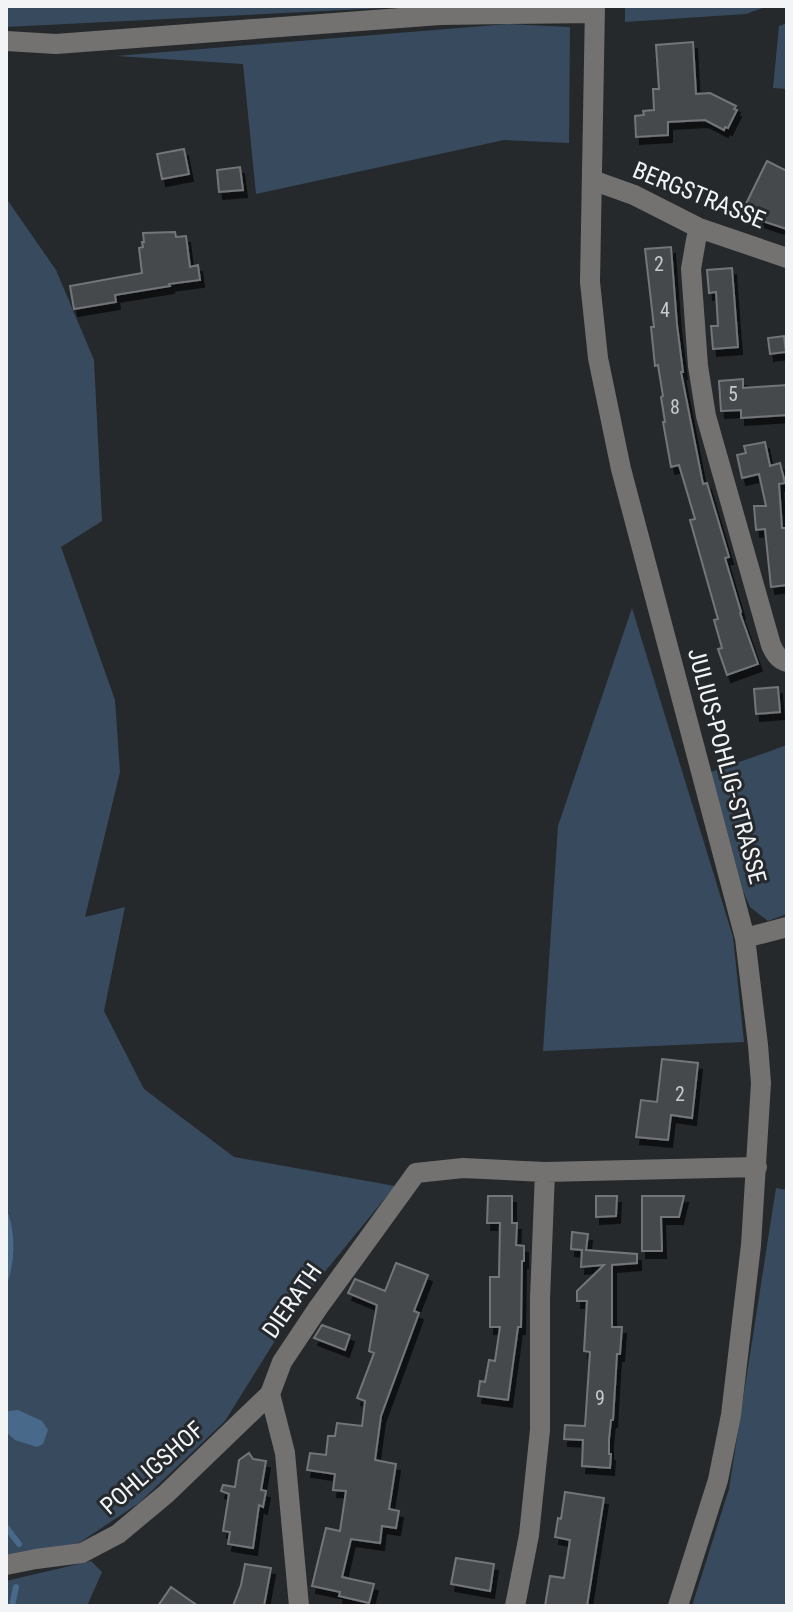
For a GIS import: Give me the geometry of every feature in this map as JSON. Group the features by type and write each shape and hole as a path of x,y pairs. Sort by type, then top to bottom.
{"street":[{"path":"6,41 56,44 440,15 595,18"},
{"name":"JULIUS-POHLIG-STRASSE","path":"595,18 590,282 598,358 621,469 745,938 761,1083 751,1245 731,1415 718,1480 678,1606"},
{"name":"BERGSTRASSE","path":"592,180 634,195 699,228 787,258"},
{"path":"699,228 691,269 698,366 706,416 771,645 775,654 787,662"},
{"path":"745,938 787,927"},
{"name":"DIERATH","path":"270,1394 282,1362 416,1173 463,1168 545,1172 757,1167"},
{"path":"515,1606 529,1535 540,1430 540,1299 545,1172"},
{"path":"270,1394 285,1453 299,1606"},
{"name":"POHLIGSHOF","path":"6,1565 82,1553 118,1534 175,1485 270,1394"}],"shaded area":[{"path":"6,6 424,6 6,27"},
{"path":"625,6 768,6 746,14 625,22"},
{"path":"787,23 787,89 773,88 779,26"},
{"path":"508,24 570,27 569,143 504,140 256,194 243,64 116,56"},
{"path":"6,198 56,270 94,360 102,521 61,547 115,700 120,772 85,917 125,907 104,1011 144,1089 234,1157 395,1186 296,1307 225,1421 139,1503 79,1543 6,1556"},
{"path":"632,608 733,937 744,1042 543,1051 558,826"},
{"path":"787,745 787,914 768,921 750,907 743,891 711,772"},
{"path":"776,1188 787,1190 787,1606 692,1606 729,1489"},
{"path":"18,1410 42,1421 48,1430 43,1444 37,1447 15,1440 6,1432 6,1414"},
{"path":"91,1561 102,1572 87,1606 6,1606 6,1581"}],"building":[{"path":"693,42 696,94 710,93 736,106 728,128 724,130 705,120 668,122 668,135 636,137 635,116 654,110 653,89 659,89 656,45"},
{"path":"184,149 189,174 162,179 157,154"},
{"path":"767,161 787,171 787,229 741,214"},
{"path":"240,167 243,190 219,192 217,170"},
{"path":"175,232 176,237 186,236 190,267 198,265 200,280 115,295 116,302 74,309 70,286 142,273 139,248 143,247 143,233"},
{"path":"671,247 681,372 703,484 707,483 729,557 725,558 740,613 758,664 727,675 718,649 722,648 714,620 718,619 690,520 695,519 679,465 671,467 663,422 663,396 658,365 655,366 645,249"},
{"path":"732,268 738,347 713,349 711,326 718,326 716,292 709,293 707,270"},
{"path":"784,336 786,352 770,354 768,338"},
{"path":"743,379 743,388 787,385 787,415 741,418 741,410 721,411 719,381"},
{"path":"765,442 770,466 780,463 785,483 779,484 782,528 787,528 787,585 771,587 765,529 756,530 754,506 766,506 759,474 742,478 737,455 746,453 744,446"},
{"path":"778,687 780,712 756,714 754,689"},
{"path":"662,1059 698,1063 692,1118 671,1115 668,1140 636,1137 641,1100 657,1102"},
{"path":"488,1196 512,1196 512,1223 517,1223 516,1245 524,1246 521,1327 518,1327 508,1400 478,1396 480,1381 485,1382 489,1360 495,1361 500,1327 490,1327 490,1277 499,1277 500,1223 487,1223"},
{"path":"596,1196 617,1196 616,1216 596,1217"},
{"path":"642,1196 684,1196 679,1217 661,1217 662,1251 642,1251"},
{"path":"572,1232 588,1234 586,1250 637,1254 637,1263 612,1265 612,1327 622,1327 609,1439 610,1468 582,1466 583,1440 564,1439 565,1425 585,1426 590,1352 584,1351 587,1301 577,1301 577,1291 604,1265 581,1267 582,1250 571,1249"},
{"path":"396,1263 428,1275 414,1311 419,1313 381,1416 375,1460 396,1464 389,1509 399,1511 396,1528 382,1526 380,1543 351,1539 342,1577 374,1584 369,1603 312,1586 326,1528 340,1531 346,1491 333,1490 335,1474 307,1470 310,1453 326,1455 328,1436 335,1436 337,1423 362,1426 365,1401 357,1398 374,1353 369,1351 377,1305 348,1293 355,1279 385,1291"},
{"path":"322,1325 350,1335 345,1350 314,1338"},
{"path":"249,1453 253,1459 266,1461 261,1490 266,1491 263,1507 259,1505 253,1548 228,1544 230,1532 223,1531 229,1494 221,1491 223,1485 235,1487 239,1460"},
{"path":"565,1492 604,1498 587,1606 545,1606 550,1576 564,1578 570,1540 555,1537"},
{"path":"456,1558 494,1564 490,1591 451,1584"},
{"path":"245,1564 271,1568 264,1606 233,1606"},
{"path":"171,1587 198,1606 158,1606"}],"waterway":[{"path":"6,1216 10,1247 6,1278"},
{"path":"6,1527 19,1544"},
{"path":"12,1606 16,1587"}]}
